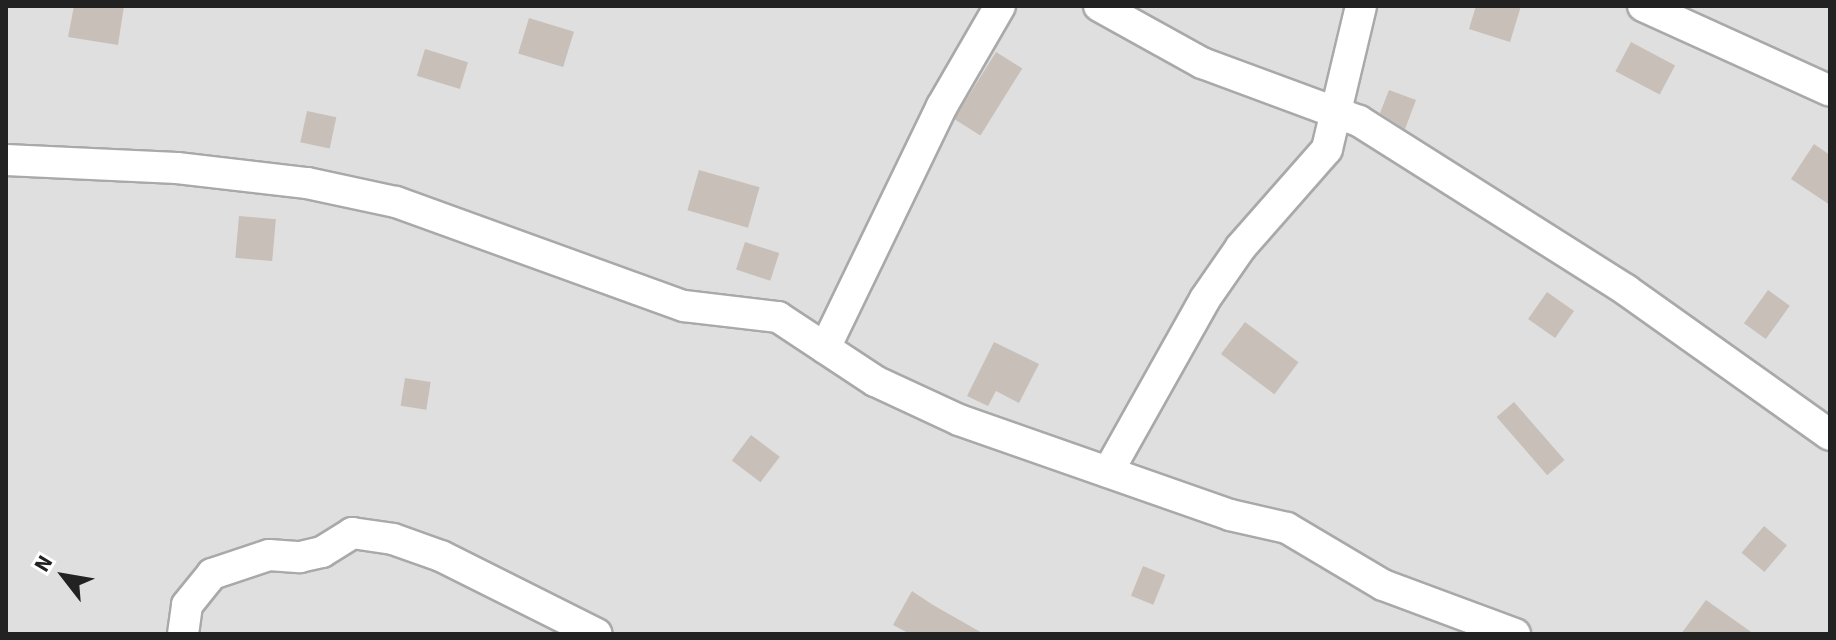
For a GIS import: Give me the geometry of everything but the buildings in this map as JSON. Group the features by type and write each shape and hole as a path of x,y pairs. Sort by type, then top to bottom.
{"street":[{"path":"825,348 942,106 1000,6"},
{"path":"1099,6 1202,63 1359,121 1626,290 1830,435"},
{"path":"1108,472 1205,299 1241,247 1327,149 1361,6"},
{"path":"1643,6 1830,91"},
{"path":"6,160 177,168 307,183 396,202 684,306 778,317 875,381 959,420 1230,515 1287,528 1383,585 1515,634"},
{"path":"183,634 187,605 212,574 269,555 322,552 352,533 393,539 441,556 597,634"}],"shaded area":[{"path":"6,6 1830,6 1830,634 6,634"}]}
